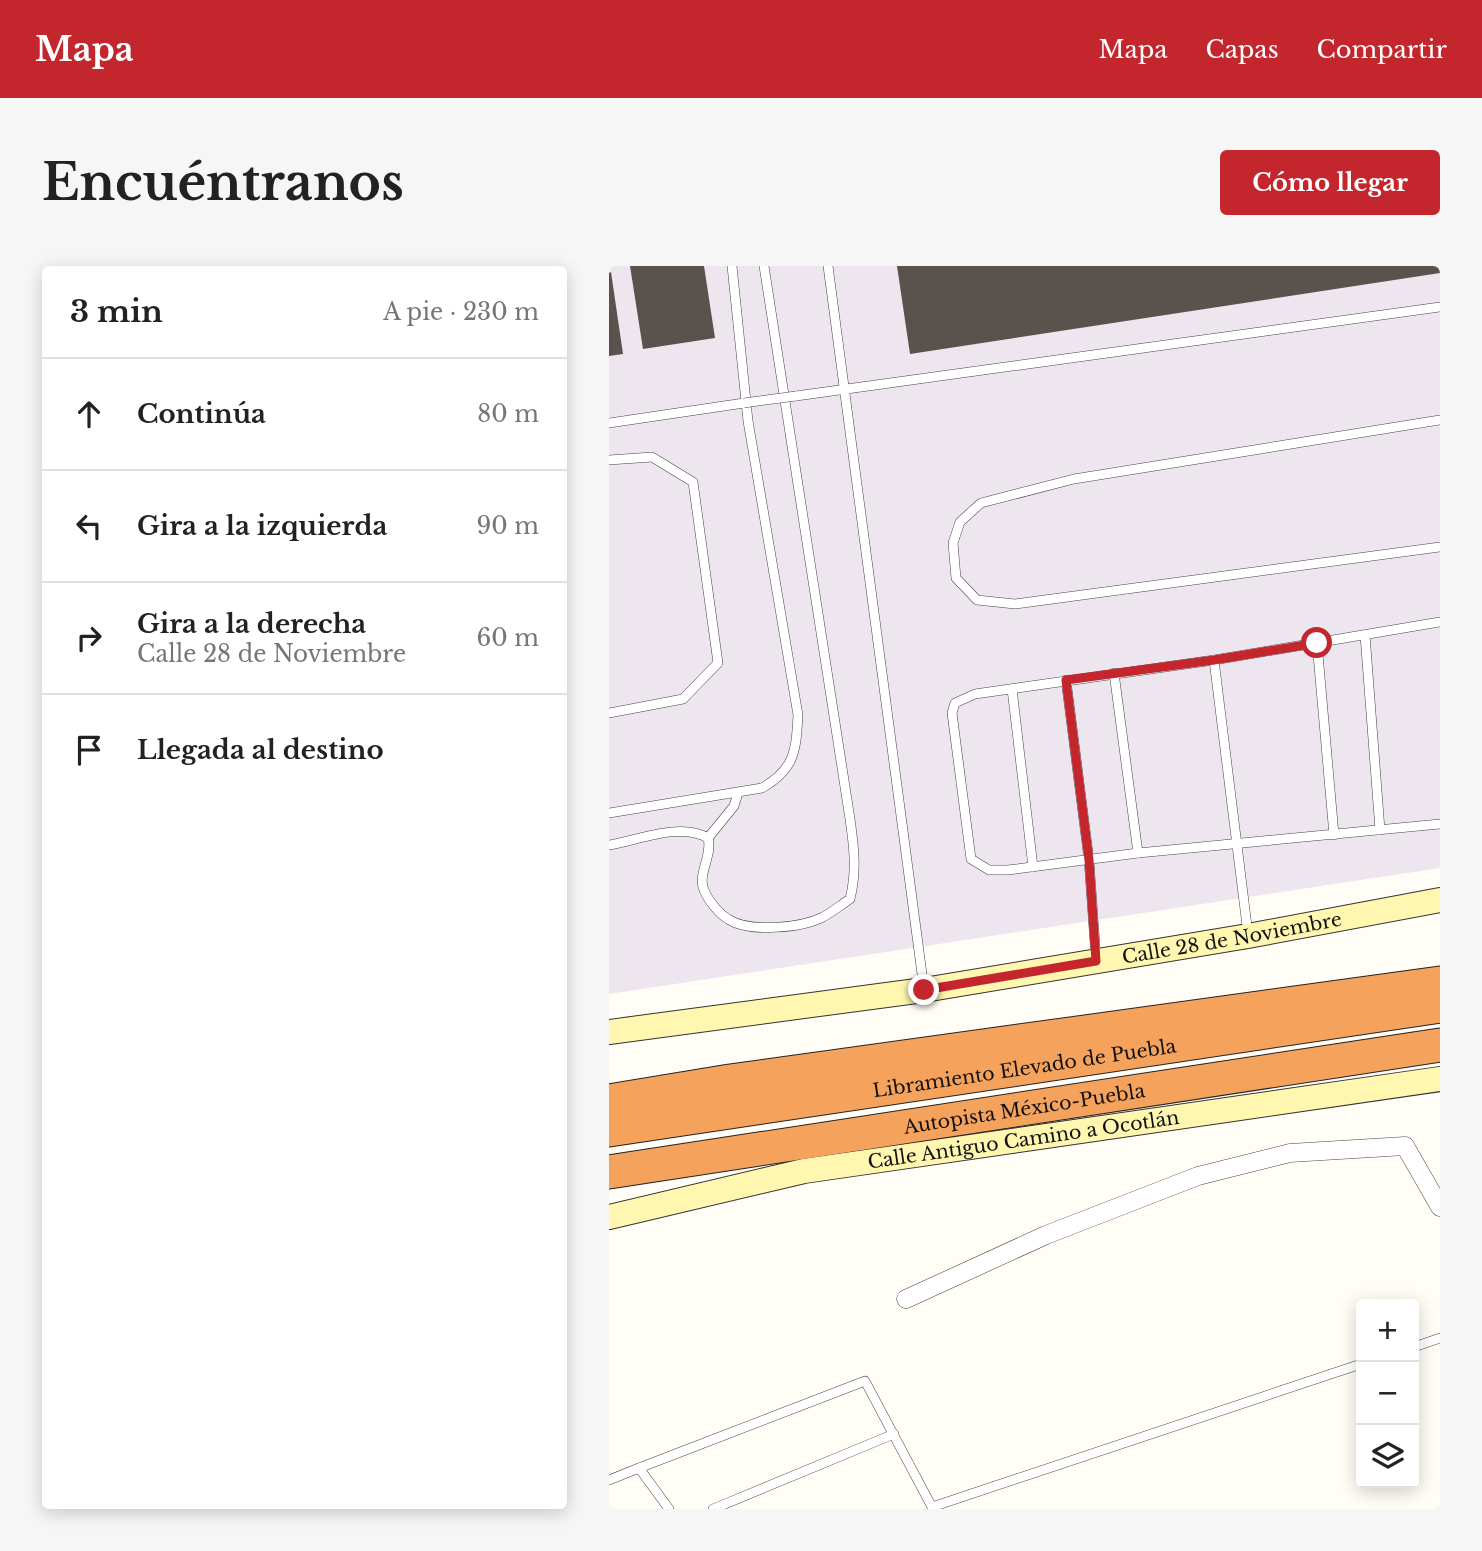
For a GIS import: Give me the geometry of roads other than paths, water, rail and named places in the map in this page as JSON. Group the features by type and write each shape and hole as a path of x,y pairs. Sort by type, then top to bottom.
{"highway":[{"path":"609,1087 1440,975"},
{"name":"Libramiento Elevado de Puebla","path":"609,1101 1440,983"},
{"name":"Libramiento Elevado de Puebla","path":"609,1130 1440,1006"},
{"name":"Autopista México-Puebla","path":"609,1172 1440,1045"}],"street":[{"name":"Calle 28 de Noviembre","path":"609,1032 924,990 1248,936 1440,900"},
{"name":"Calle Antiguo Camino a Ocotlán","path":"609,1217 804,1171 1440,1079"},
{"path":"906,1299 1046,1234 1198,1176 1290,1153 1405,1146 1440,1207"}],"lane":[{"path":"609,813 762,789 779,778 789,765 796,748 798,715 748,421 732,266"},
{"path":"609,845 681,831 698,832 708,838 711,847 703,876 703,888 710,901 728,920 757,927 791,926 821,918 850,899 855,878 855,848 764,266"},
{"path":"828,266 924,990"},
{"path":"609,424 1440,307"},
{"path":"1440,420 1061,482 981,503 960,522 953,543 955,578 977,600 1015,604 1440,547"},
{"path":"609,460 652,457 693,482 718,663 683,699 609,713"},
{"path":"1440,622 1214,660 975,694 955,703 952,713 971,859 989,870 1440,824"},
{"path":"1366,635 1380,830"},
{"path":"1317,643 1334,835"},
{"path":"1214,660 1248,936"},
{"path":"1114,673 1138,853"},
{"path":"1066,680 1089,860 1096,961"},
{"path":"1012,689 1033,867"},
{"path":"708,838 734,806 737,793"},
{"path":"1419,1345 1440,1338"},
{"path":"609,1480 865,1381 932,1508 1356,1366"},
{"path":"713,1509 894,1434"},
{"path":"639,1468 669,1509"}]}
